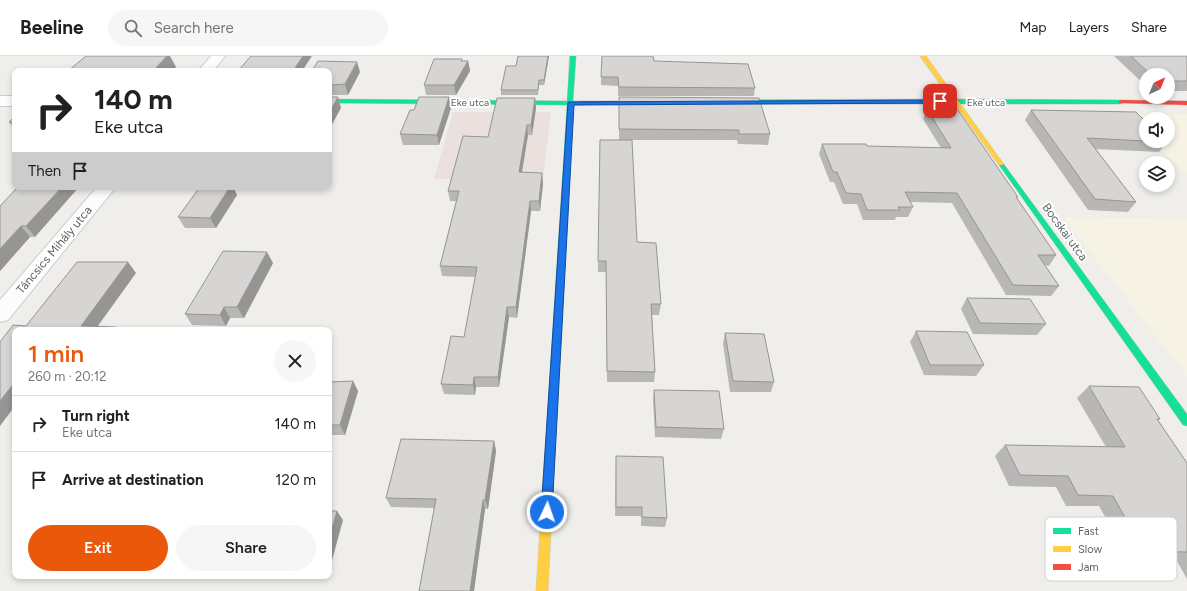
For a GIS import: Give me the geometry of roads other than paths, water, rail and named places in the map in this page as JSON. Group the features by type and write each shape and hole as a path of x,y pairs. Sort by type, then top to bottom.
{"street":[{"path":"208,68 218,56"},
{"path":"542,591 573,56"},
{"name":"Bocskai utca","path":"923,56 1187,422"},
{"path":"0,101 12,101"},
{"name":"Eke utca","path":"332,101 657,103"},
{"name":"Eke utca","path":"720,102 956,101 1187,103"},
{"name":"Táncsics Mihály utca","path":"0,314 104,190"}]}
